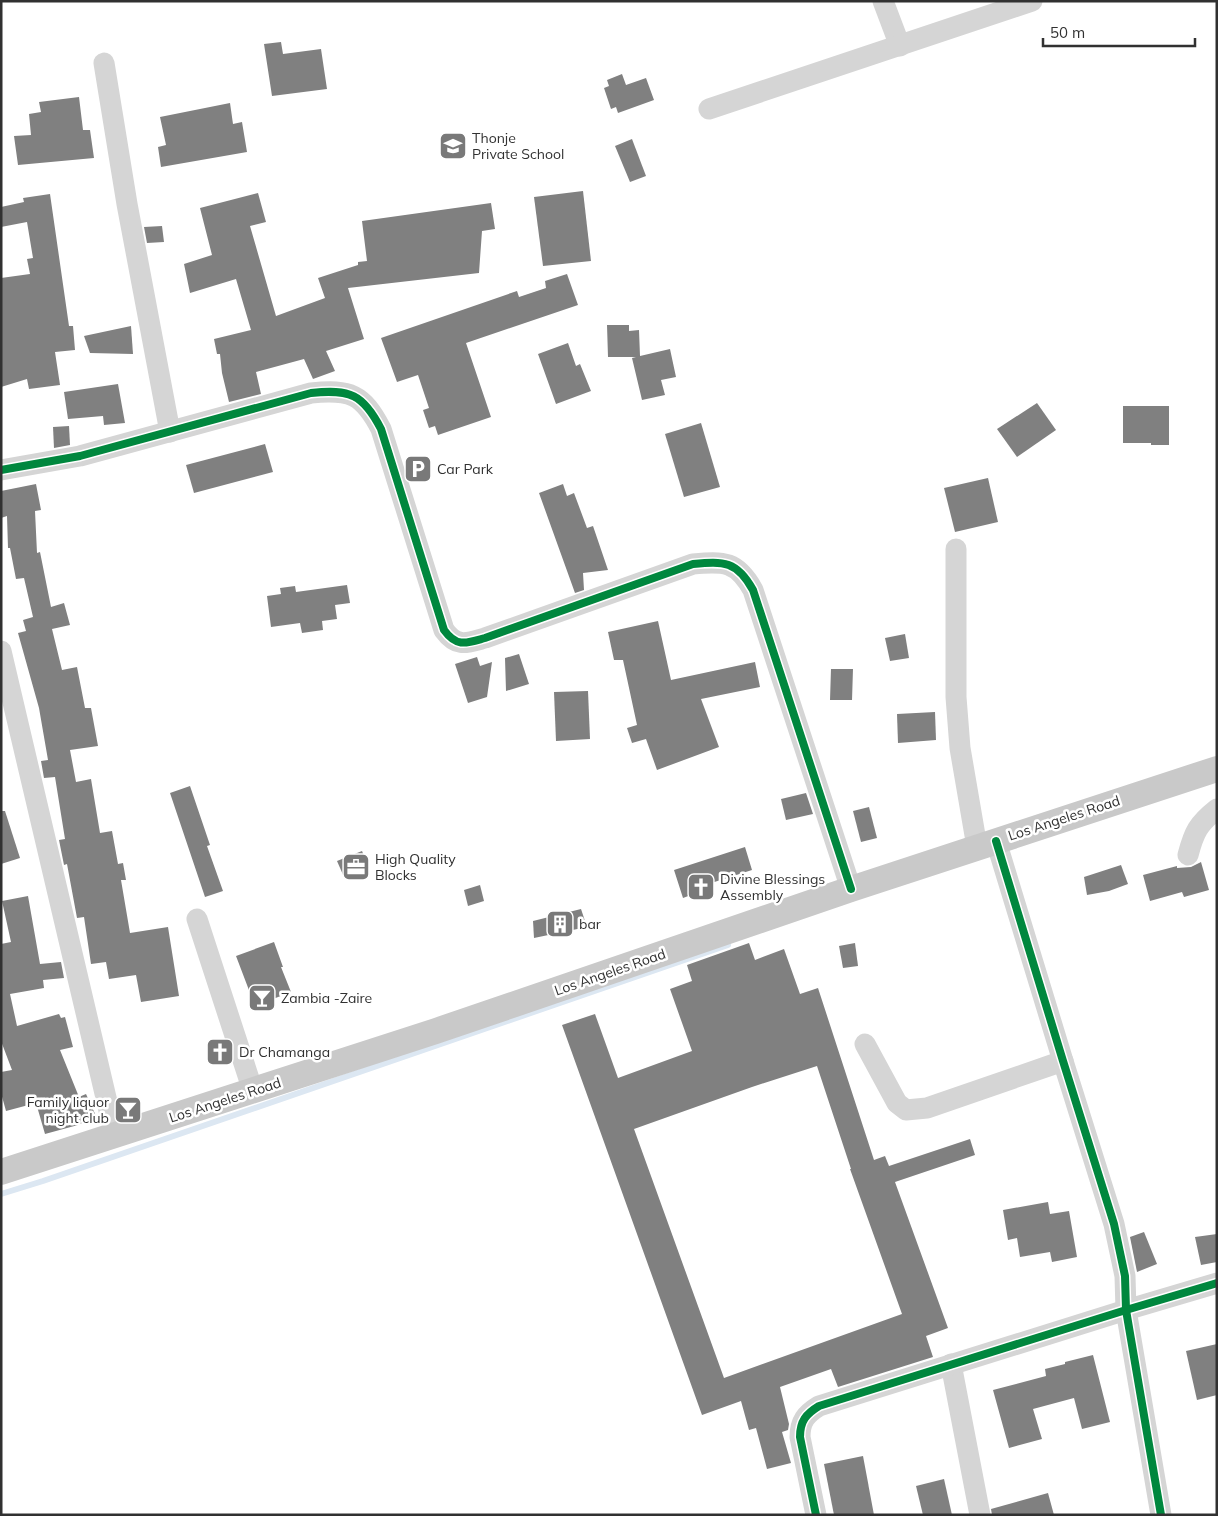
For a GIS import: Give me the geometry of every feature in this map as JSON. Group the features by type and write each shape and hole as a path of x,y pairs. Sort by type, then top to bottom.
{"main road":[{"name":"Los Angeles Road","path":"1,1172 436,1032 851,889 1217,769"}],"street":[{"path":"883,1 900,46"},
{"path":"709,109 1032,1"},
{"path":"104,63 127,204 170,432"},
{"path":"1,470 80,456 311,393 333,391 355,396 362,400 372,412 381,429 444,630 451,639 460,643 485,638 693,564 717,561 734,566 746,576 754,590 851,889"},
{"path":"956,549 956,697 960,748 986,844 1062,1061 1114,1224 1125,1276 1126,1310 1161,1515"},
{"path":"1,651 115,1136"},
{"path":"1188,855 1197,828 1217,809"},
{"path":"197,919 254,1091"},
{"path":"865,1044 897,1103 906,1110 927,1108 1062,1061"},
{"path":"816,1515 800,1437 803,1419 810,1411 819,1406 951,1364 1217,1283"},
{"path":"951,1364 980,1515"}],"building":[{"path":"281,42 283,54 321,49 327,89 272,96 264,44"},
{"path":"622,74 626,85 646,78 654,100 618,113 616,107 611,109 604,88 609,86 607,80"},
{"path":"79,97 83,130 90,130 94,158 18,165 14,136 31,135 29,114 41,112 39,102"},
{"path":"230,103 233,124 242,122 247,152 161,167 158,147 166,145 160,117"},
{"path":"632,139 646,176 630,182 615,146"},
{"path":"583,191 591,261 543,266 534,197"},
{"path":"258,193 266,222 250,226 276,316 325,298 318,278 358,265 358,262 367,261 362,221 491,203 495,229 482,231 479,273 348,288 364,339 326,351 335,371 313,379 304,359 256,372 261,394 229,402 222,373 220,354 217,354 214,339 251,330 236,279 190,293 184,264 212,255 200,208"},
{"path":"50,194 69,326 73,326 75,350 55,352 60,385 29,389 27,379 1,387 1,278 30,274 27,259 33,258 27,222 1,227 1,207 24,202 23,198"},
{"path":"162,226 164,242 147,243 144,227"},
{"path":"567,274 578,305 466,343 491,417 438,435 435,426 429,428 423,410 429,408 418,375 397,382 381,338 517,291 519,297 546,288 545,281"},
{"path":"607,325 629,325 629,331 639,330 640,356 670,349 676,377 661,380 665,395 642,400 632,358 636,357 608,357"},
{"path":"131,326 133,354 90,353 84,336"},
{"path":"568,343 576,366 580,364 591,391 556,404 538,354"},
{"path":"118,384 125,423 104,425 103,416 68,419 64,392"},
{"path":"1037,403 1056,430 1017,457 997,429"},
{"path":"1123,406 1169,406 1169,445 1123,443"},
{"path":"701,423 720,487 684,497 665,434"},
{"path":"69,426 70,445 54,448 53,427"},
{"path":"265,444 273,472 194,493 186,465"},
{"path":"988,478 998,522 955,532 944,488"},
{"path":"36,484 41,510 35,511 37,553 40,552 51,607 64,603 70,625 52,629 62,670 77,667 85,708 91,708 98,746 70,750 76,782 91,779 100,833 112,831 118,864 123,863 126,880 121,880 130,933 168,927 179,996 141,1002 136,975 109,979 106,962 91,964 84,917 77,918 67,864 64,865 59,840 65,839 55,777 44,778 41,761 48,760 39,708 18,633 26,631 23,620 33,617 24,578 16,579 10,548 8,548 7,516 1,518 1,491"},
{"path":"563,484 567,496 574,493 587,528 593,526 608,570 583,573 584,590 575,593 539,493"},
{"path":"347,585 350,603 335,605 337,619 322,621 323,630 302,633 300,623 271,627 267,596 281,594 280,588 295,586 296,592"},
{"path":"658,621 671,680 755,662 760,687 701,699 719,747 657,770 646,739 632,743 627,728 637,725 623,660 614,660 608,632"},
{"path":"905,634 909,658 890,661 885,638"},
{"path":"519,654 529,684 506,691 505,658"},
{"path":"477,657 480,666 492,662 487,697 468,703 455,664"},
{"path":"831,669 853,669 852,700 830,700"},
{"path":"588,691 590,739 556,741 554,692"},
{"path":"935,712 936,740 898,743 897,714"},
{"path":"190,786 210,845 207,846 223,891 205,897 170,793"},
{"path":"806,793 813,814 786,820 781,799"},
{"path":"869,807 877,838 861,842 853,811"},
{"path":"1,811 5,811 20,858 1,864"},
{"path":"745,847 752,870 705,885 707,889 683,898 674,870"},
{"path":"362,851 369,868 344,877 337,861"},
{"path":"1201,862 1209,890 1184,897 1182,892 1150,901 1143,875 1177,866 1177,868 1191,867"},
{"path":"1121,865 1128,884 1109,891 1087,895 1084,877"},
{"path":"480,885 484,901 468,906 464,890"},
{"path":"28,896 40,964 61,962 64,978 43,980 44,988 10,994 17,1026 59,1014 61,1018 65,1017 73,1047 60,1050 79,1097 86,1094 96,1116 78,1125 45,1134 36,1103 6,1111 1,1093 1,1072 12,1070 1,1041 1,944 11,942 2,901"},
{"name":"bar","path":"581,909 587,927 534,938 533,921"},
{"path":"274,942 291,992 255,1006 236,956"},
{"path":"749,943 755,960 784,949 800,994 818,988 874,1160 885,1156 889,1166 970,1139 975,1155 895,1182 948,1328 926,1336 933,1357 838,1387 831,1369 780,1387 789,1424 788,1430 782,1432 791,1463 767,1469 756,1428 749,1430 741,1401 702,1415 562,1025 595,1014 618,1078 692,1051 670,989 692,981 687,965","holes":["817,1066 902,1314 724,1378 634,1129"]},
{"path":"855,943 858,966 843,968 839,946"},
{"path":"1048,1202 1050,1214 1069,1211 1077,1257 1052,1262 1050,1252 1020,1257 1017,1238 1008,1240 1003,1210"},
{"path":"1144,1232 1157,1264 1137,1272 1130,1237"},
{"path":"1217,1234 1217,1262 1201,1265 1195,1237"},
{"path":"1217,1344 1217,1395 1197,1400 1186,1351"},
{"path":"1093,1355 1110,1422 1082,1429 1074,1398 1033,1409 1042,1439 1009,1448 993,1390 1046,1376 1045,1369"},
{"path":"863,1456 874,1515 834,1515 824,1464"},
{"path":"944,1479 952,1515 923,1515 916,1486"},
{"path":"1048,1493 1054,1515 992,1515 991,1509"}],"waterway":[{"path":"1,1194 728,945"}],"cycle path":[{"path":"1,470 80,456 311,393 346,393 354,396 368,408 381,429 444,630 453,640 463,643 485,638 693,564 721,563 729,565 741,573 753,590 851,889"},
{"path":"996,841 1114,1224 1125,1276 1126,1310 1161,1515"},
{"path":"816,1515 800,1437 801,1427 805,1418 819,1406 1217,1283"}],"place":[{"name":"Thonje Private School","path":"453,146"},
{"name":"Car Park","path":"418,469"},
{"name":"High Quality Blocks","path":"356,867"},
{"name":"Divine Blessings Assembly","path":"701,887"},
{"name":"bar","path":"560,924"},
{"name":"Zambia -Zaire","path":"262,998"},
{"name":"Dr Chamanga","path":"220,1052"},
{"name":"Family liquor night club","path":"128,1110"}]}
